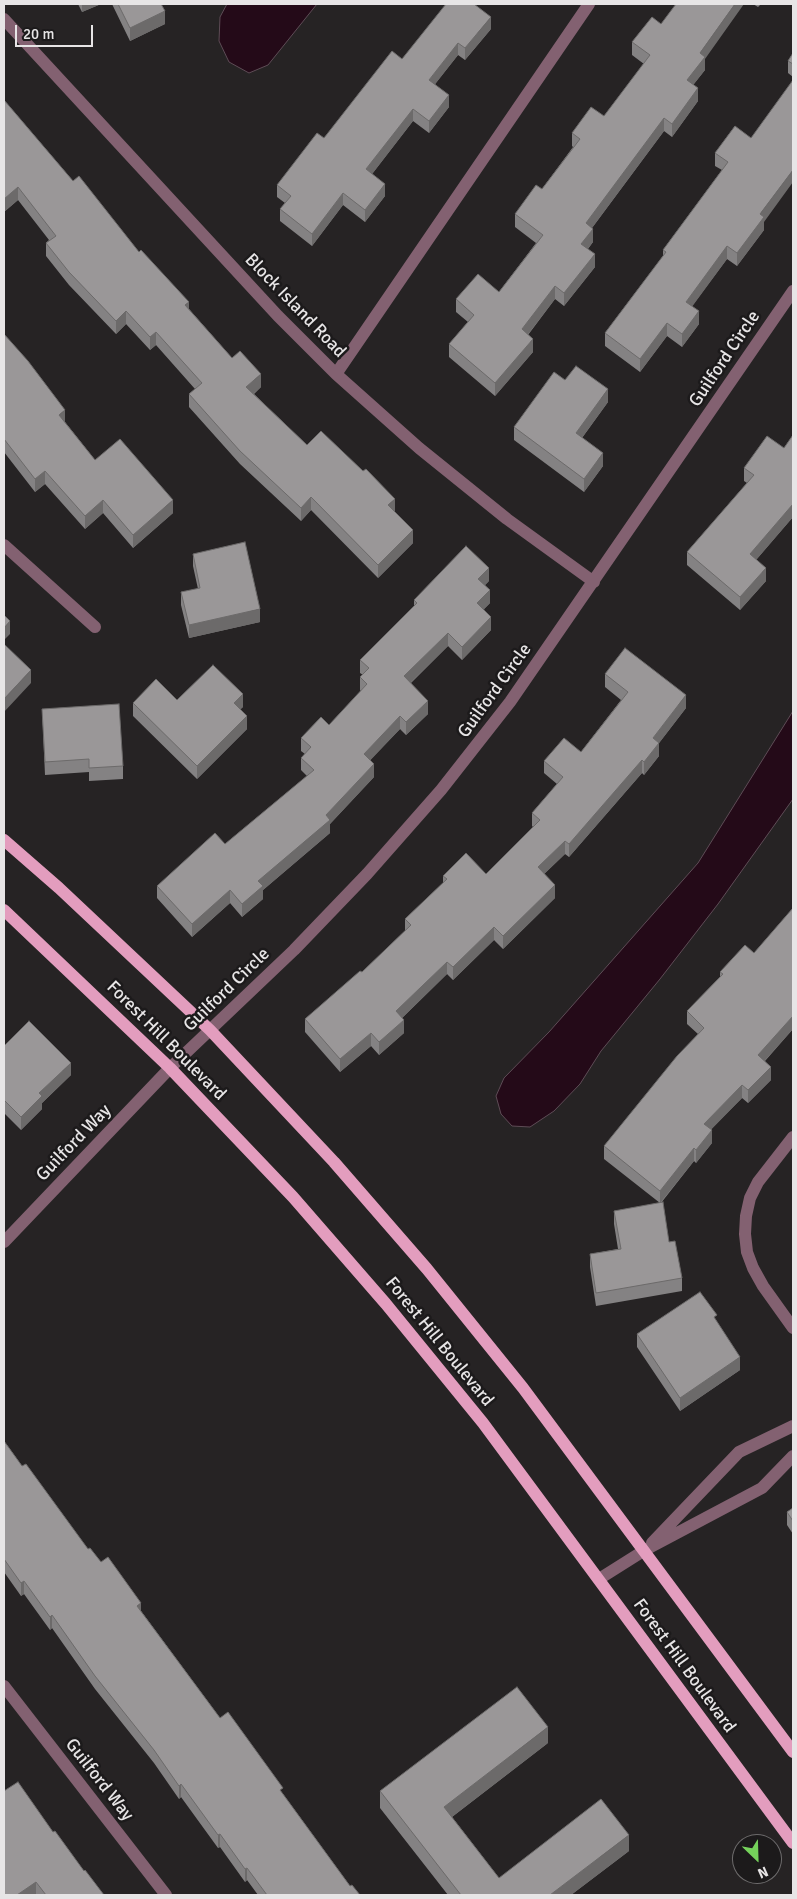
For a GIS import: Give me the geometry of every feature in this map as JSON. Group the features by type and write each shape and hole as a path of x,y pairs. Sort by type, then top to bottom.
{"main road":[{"name":"Forest Hill Boulevard","path":"4,840 59,888 210,1030 334,1162 427,1269 523,1388 793,1752"},
{"name":"Forest Hill Boulevard","path":"4,910 170,1068 293,1197 386,1304 482,1423 793,1843"}],"street":[{"path":"336,374 589,4"},
{"name":"Block Island Road","path":"4,19 278,316 336,374 426,454 507,519 594,582"},
{"name":"Guilford Circle","path":"170,1068 294,950 367,874 441,790 510,702 793,291"},
{"path":"4,545 95,627"},
{"name":"Guilford Way","path":"5,1238 170,1068"},
{"path":"793,1137 758,1182 748,1207 745,1234 747,1252 753,1268 763,1286 793,1328"},
{"path":"645,1550 739,1452 793,1426"},
{"path":"599,1579 645,1550 762,1488 793,1456"},
{"name":"Guilford Way","path":"4,1686 166,1895"}],"shaded area":[{"path":"227,4 317,4 268,65 249,73 229,62 219,41 220,17"},
{"path":"793,711 793,799 718,904 601,1051 580,1084 554,1111 530,1127 512,1126 501,1114 496,1096 504,1078 549,1032 698,863"}],"building":[{"path":"118,4 161,4 165,11 130,28"},
{"path":"446,4 474,4 491,17 465,48 458,43 429,80 449,95 429,121 413,109 366,169 385,184 365,210 343,193 312,234 280,209 291,196 277,185 317,133 324,138 392,51 402,59"},
{"path":"676,4 735,4 700,53 705,57 687,80 698,88 672,124 664,118 586,223 593,229 581,244 595,254 564,293 555,286 522,329 533,339 495,383 449,344 474,315 456,299 478,274 499,292 543,235 515,214 536,185 542,189 580,139 572,133 591,107 604,116 650,55 632,42 652,17 661,24"},
{"path":"793,53 793,64 788,61"},
{"path":"793,80 793,170 760,214 764,217 737,253 727,246 686,302 699,311 682,334 667,323 640,359 605,333 666,252 663,250 728,162 715,153 735,126 751,138"},
{"path":"4,100 73,181 79,176 139,252 141,250 189,302 185,305 232,358 240,351 261,374 246,387 307,445 321,431 363,471 366,469 395,499 388,505 413,530 378,565 311,497 301,508 240,451 189,394 202,383 156,332 150,337 126,311 116,321 69,272 46,243 56,236 18,187 4,199"},
{"path":"4,334 28,361 65,410 59,415 95,460 120,439 173,500 133,535 103,500 85,516 45,471 35,479 4,439"},
{"path":"576,366 608,389 576,433 603,453 584,479 514,427 554,372 565,380"},
{"path":"793,435 793,504 750,554 766,568 740,597 687,552 754,475 744,468 767,436 784,448"},
{"path":"245,542 260,609 189,625 181,592 200,588 193,554"},
{"path":"466,546 489,568 478,579 490,590 477,603 491,617 462,647 448,633 404,676 428,701 406,722 400,716 364,754 374,764 326,815 330,820 258,881 263,886 242,904 230,890 192,924 157,886 215,833 225,844 314,770 301,758 311,747 301,738 321,717 329,725 367,684 360,677 369,668 360,660 417,603 414,600"},
{"path":"4,615 10,621 4,628"},
{"path":"4,644 31,670 4,699"},
{"path":"625,648 686,695 653,738 659,743 569,844 565,841 538,867 555,885 503,936 494,927 453,967 447,962 396,1011 404,1020 379,1042 371,1033 340,1059 305,1019 360,971 362,972 411,925 405,919 447,879 443,876 466,853 486,874 540,820 532,813 563,777 544,761 564,738 581,752 628,692 605,674"},
{"path":"213,665 243,694 234,703 247,716 197,766 133,703 156,679 177,700"},
{"path":"119,704 123,766 89,768 89,759 45,762 42,709"},
{"path":"793,908 793,1016 758,1055 771,1067 748,1090 742,1085 704,1124 712,1130 696,1150 694,1148 660,1191 604,1146 677,1056 704,1028 687,1011 723,974 720,972 745,945 754,953"},
{"path":"29,1021 71,1063 39,1093 42,1096 21,1117 4,1100 4,1046"},
{"path":"663,1202 669,1242 675,1241 682,1278 596,1293 590,1254 621,1249 614,1211"},
{"path":"700,1292 717,1315 714,1317 740,1357 680,1398 637,1334"},
{"path":"4,1441 22,1466 26,1464 88,1549 90,1548 101,1562 108,1557 141,1603 137,1606 220,1718 228,1712 283,1788 280,1790 350,1886 352,1885 360,1895 267,1895 247,1868 245,1869 220,1834 218,1835 181,1784 179,1786 154,1750 95,1676 52,1615 50,1617 24,1581 21,1583 4,1559"},
{"path":"793,1508 793,1521 787,1512"},
{"path":"517,1687 548,1727 444,1807 499,1878 601,1799 629,1835 550,1895 461,1895 380,1791"},
{"path":"18,1782 53,1832 55,1831 104,1895 46,1895 36,1882 17,1895 4,1895 4,1791"}]}
